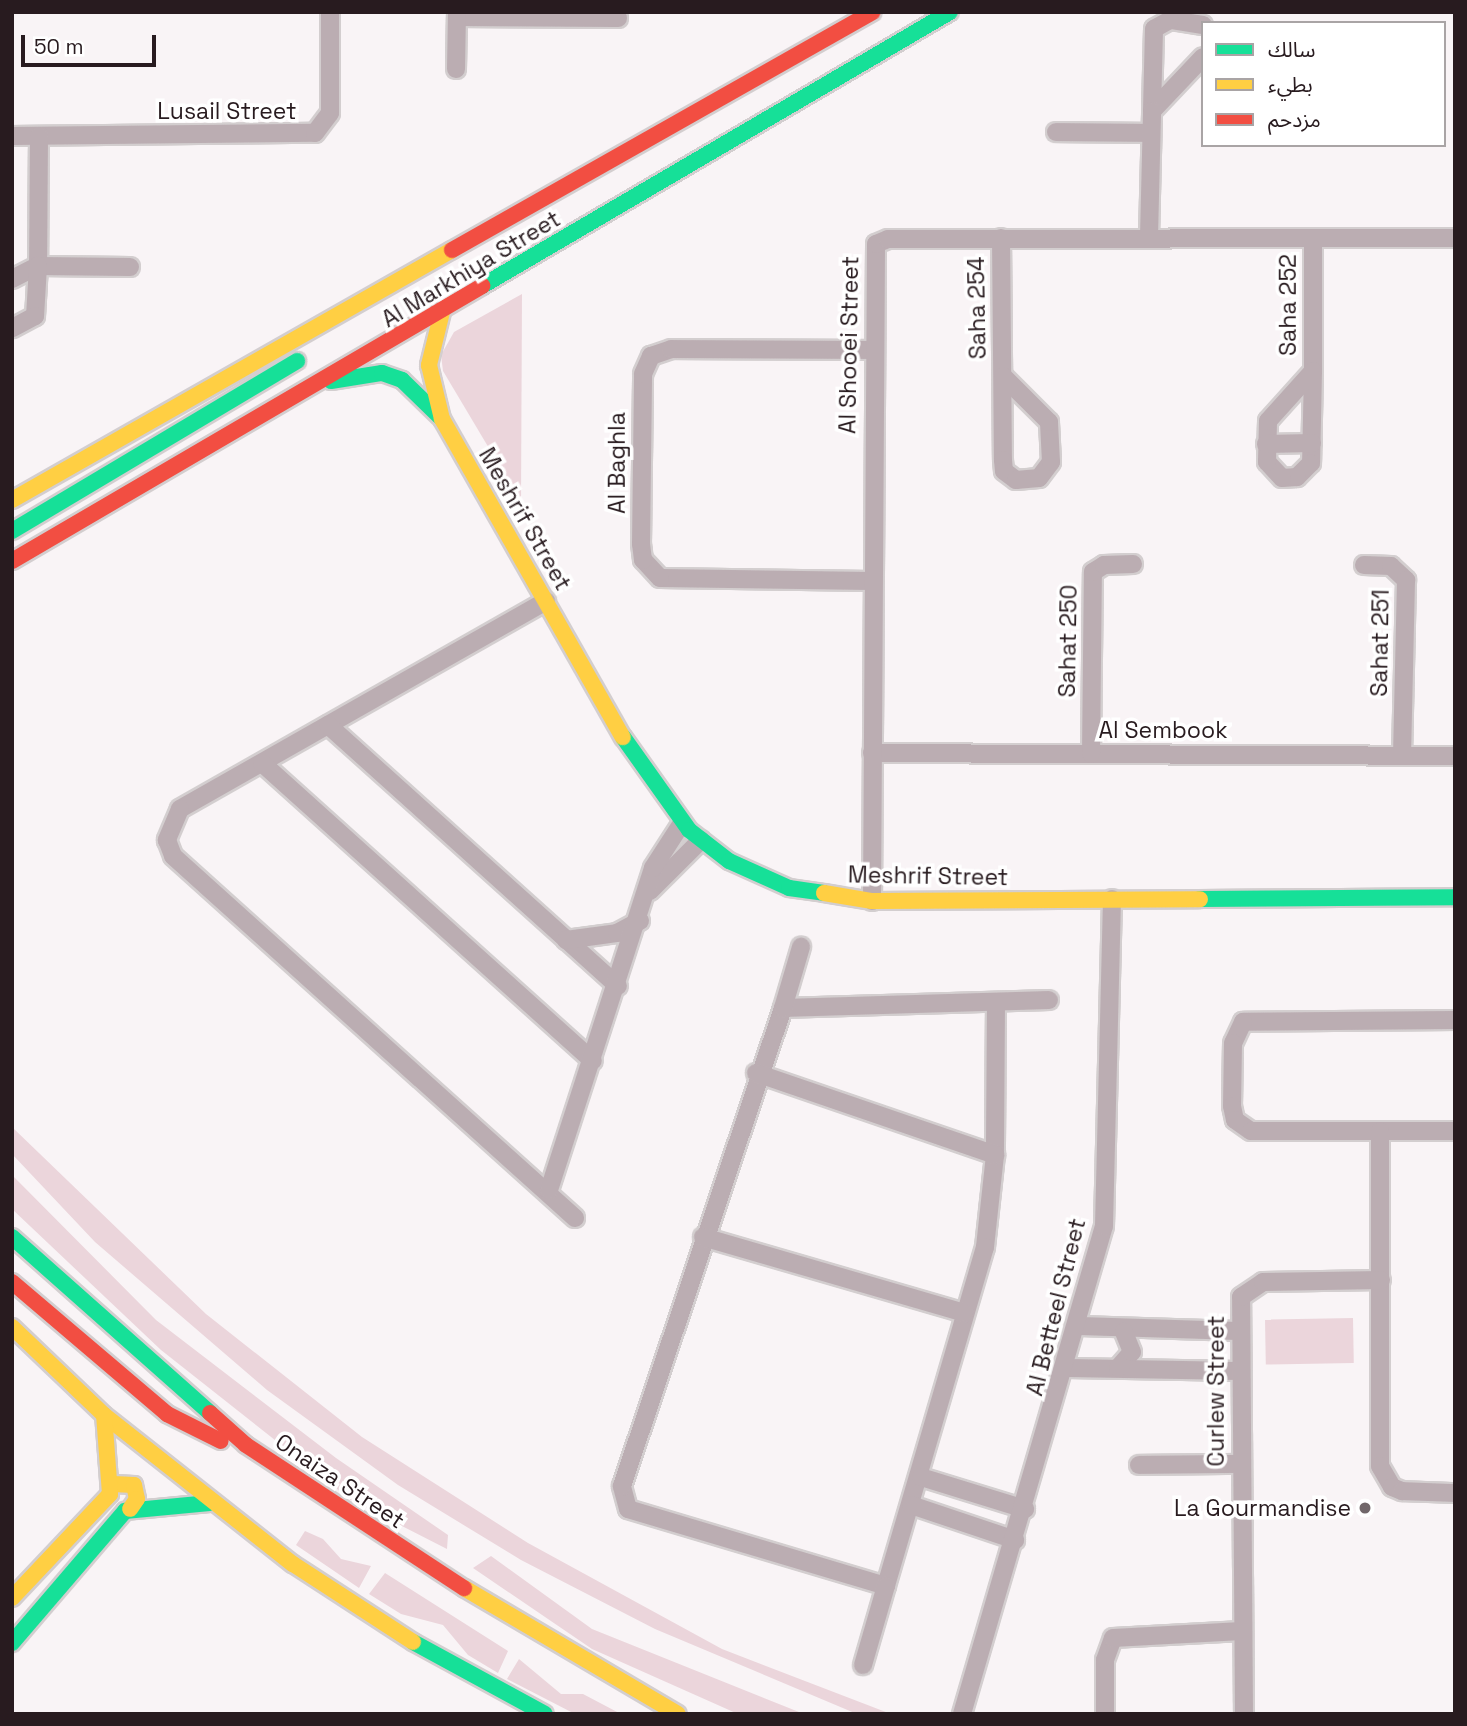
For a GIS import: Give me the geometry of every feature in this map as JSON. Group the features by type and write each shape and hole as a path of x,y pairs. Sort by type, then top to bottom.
{"main road":[{"name":"Al Markhiya Street","path":"12,500 378,298 872,12"},
{"name":"Al Markhiya Street","path":"12,561 326,382 950,12"},
{"path":"12,531 261,385 328,341 378,298"},
{"name":"Meshrif Street","path":"442,312 429,365 442,419"},
{"name":"Meshrif Street","path":"326,382 382,373 402,380 442,419 641,769 682,823 701,840 778,884 872,901 1455,897"},
{"name":"Onaiza Street","path":"12,1237 246,1445 521,1626 678,1714"},
{"path":"12,1282 167,1415 210,1438 246,1445"},
{"path":"12,1327 104,1415 210,1503 413,1642 545,1714"},
{"path":"12,1598 106,1501 113,1484 104,1415"},
{"path":"12,1643 137,1499 134,1485 113,1484"},
{"path":"130,1509 210,1503"}],"street":[{"name":"Lusail Street","path":"12,136 315,133 330,113 330,12"},
{"path":"456,69 457,15 618,18"},
{"path":"1149,237 1154,29 1170,20 1201,25"},
{"path":"1152,111 1201,59"},
{"path":"1056,132 1151,133"},
{"path":"12,328 35,316 39,136"},
{"name":"Al Shooei Street","path":"872,901 872,350 876,244 1001,238 1455,238"},
{"name":"Saha 254","path":"1001,238 1004,471 1016,480 1039,478 1051,462 1049,422 1003,376"},
{"name":"Saha 252","path":"1313,239 1313,372 1311,463 1291,479 1274,472 1266,444 1268,421 1313,372"},
{"path":"12,279 38,266 130,267"},
{"name":"Al Baghla","path":"871,581 672,579 650,571 641,544 642,374 651,356 671,349 872,350"},
{"path":"1266,444 1312,443"},
{"name":"Sahat 250","path":"1091,754 1093,572 1104,565 1133,564"},
{"name":"Sahat 251","path":"1364,565 1391,566 1406,580 1402,755"},
{"path":"546,601 180,809 167,840 173,856 550,1190 575,1218"},
{"path":"328,725 618,986"},
{"name":"Al Sembook","path":"872,753 1455,756"},
{"path":"262,763 593,1061"},
{"path":"550,1190 650,891 655,862 682,823"},
{"path":"650,891 701,840"},
{"name":"Al Betteel Street","path":"962,1714 1068,1368 1104,1226 1112,899"},
{"path":"566,940 617,933 640,921"},
{"path":"801,947 783,1008 756,1073 703,1237 622,1502 639,1515 886,1586"},
{"path":"783,1008 1049,1000"},
{"path":"863,1665 921,1476 964,1313 985,1247 995,1155 996,1002"},
{"path":"1455,1020 1254,1019 1237,1030 1232,1106 1240,1127 1380,1132 1455,1131"},
{"path":"756,1073 995,1155"},
{"path":"1380,1132 1380,1466 1392,1487 1402,1491 1455,1493"},
{"path":"703,1237 964,1313"},
{"name":"Curlew Street","path":"1244,1714 1238,1331 1241,1297 1251,1286 1381,1280"},
{"path":"1080,1326 1124,1332 1238,1331"},
{"path":"1118,1368 1132,1352 1124,1332"},
{"path":"1068,1368 1239,1371"},
{"path":"1139,1465 1241,1464"},
{"path":"921,1476 1025,1509"},
{"path":"911,1505 1015,1540"},
{"path":"1105,1714 1105,1660 1113,1637 1242,1631"}],"shaded area":[{"path":"522,294 521,502 443,371 441,355 454,332"},
{"path":"12,1127 206,1314 362,1437 528,1543 722,1649 891,1714 857,1714 655,1629 521,1560 398,1485 267,1390 95,1242 12,1154"},
{"path":"12,1175 156,1320 336,1458 448,1535 447,1549 351,1500 161,1350 12,1209"},
{"path":"1353,1318 1354,1363 1266,1365 1265,1320"},
{"path":"305,1531 323,1539 341,1559 371,1566 359,1588 296,1545"},
{"path":"491,1556 592,1629 804,1714 738,1714 592,1649 473,1568"},
{"path":"385,1573 508,1651 498,1673 468,1655 443,1625 401,1614 369,1594"},
{"path":"519,1659 561,1694 583,1694 621,1714 575,1714 507,1679"}],"traffic: fast":[{"path":"482,286 950,12"},
{"path":"12,531 297,361"},
{"path":"331,381 382,373 402,380 439,416"},
{"path":"623,737 689,830 729,861 789,888 824,893"},
{"path":"1200,899 1455,897"},
{"path":"12,1237 210,1413"},
{"path":"12,1643 125,1511 210,1503"},
{"path":"413,1642 545,1714"}],"traffic: slow":[{"path":"12,500 452,250"},
{"path":"442,312 429,365 442,419 623,737"},
{"path":"824,893 872,901 1200,899"},
{"path":"12,1327 104,1415 293,1564 413,1642"},
{"path":"12,1598 110,1494 104,1415"},
{"path":"113,1484 134,1485 137,1499 130,1509"},
{"path":"464,1588 678,1714"}],"traffic: jam":[{"path":"452,250 872,12"},
{"path":"12,561 482,286"},
{"path":"12,1282 167,1414 221,1441"},
{"path":"210,1413 246,1445 464,1588"}],"place":[{"name":"La Gourmandise","path":"1365,1508"}]}
